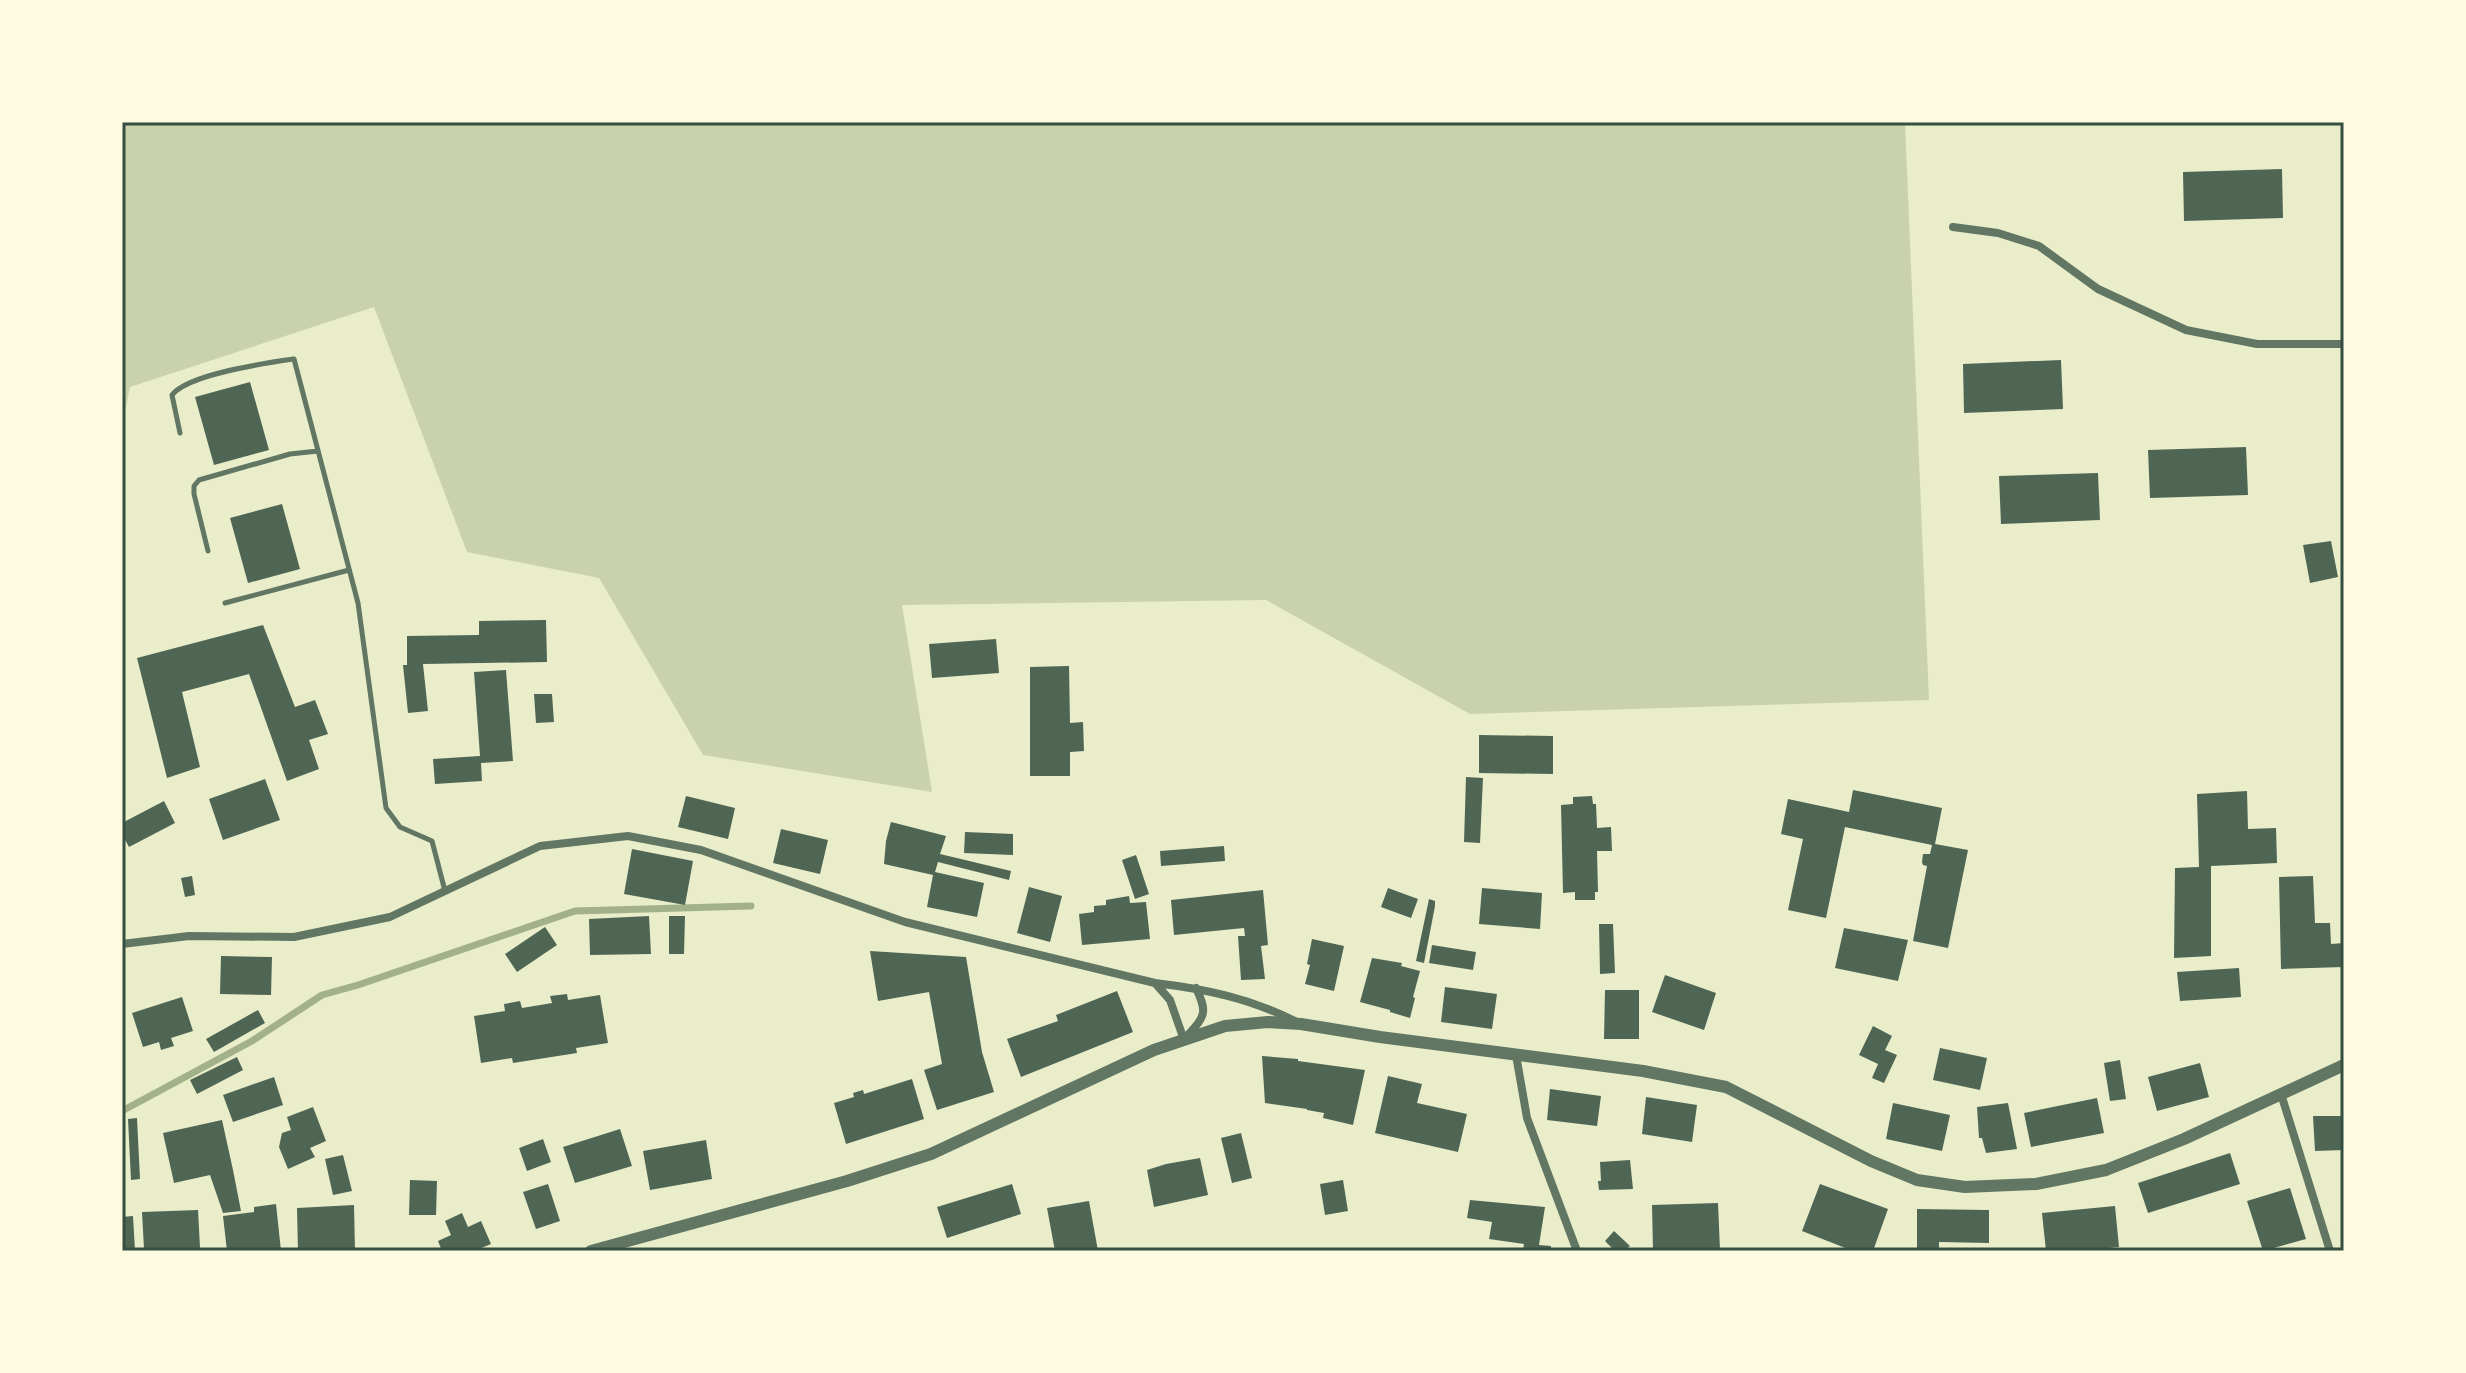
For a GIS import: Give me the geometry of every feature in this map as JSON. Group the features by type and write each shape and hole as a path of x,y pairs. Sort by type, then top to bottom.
{"street":[{"path":"1953,227 1998,233 2039,246 2098,289 2186,330 2257,344 2344,344"},
{"path":"122,944 189,936 294,937 390,917 540,846 628,836 701,850 905,922 1155,983 1196,988 1264,1005 1301,1024"},
{"path":"1155,983 1170,1000 1184,1040"},
{"path":"1184,1040 1203,1018 1205,1009 1196,988"},
{"path":"591,1251 847,1181 931,1154 1154,1050 1225,1026 1268,1022 1301,1024 1643,1071 1726,1087 1871,1161 1917,1180 1965,1187 2036,1184 2106,1170 2184,1139 2344,1063"},
{"path":"1516,1055 1527,1118 1577,1251"},
{"path":"2281,1094 2330,1251"}],"lane":[{"path":"180,433 172,395 177,388 209,376 294,359 358,603 386,808 400,827 432,841 445,891"},
{"path":"208,551 194,494 194,486 199,480 290,454 318,451"},
{"path":"225,603 349,570"}],"green space":[{"path":"122,122 1905,122 1929,700 1470,714 1266,600 902,605 932,792 703,755 599,578 467,552 374,307 130,387 122,426"}],"building":[{"path":"2282,169 2283,218 2184,221 2183,172"},
{"path":"2061,360 2063,409 1964,413 1963,364"},
{"path":"250,382 269,450 214,465 195,397"},
{"path":"2246,447 2248,495 2150,498 2148,450"},
{"path":"2098,473 2100,520 2001,524 1999,476"},
{"path":"282,504 300,569 248,583 230,518"},
{"path":"2331,541 2338,577 2310,583 2303,545"},
{"path":"546,620 547,662 423,664 428,711 408,713 403,665 407,665 407,636 479,635 479,621"},
{"path":"263,625 295,707 315,700 328,734 309,740 319,769 287,781 249,674 182,692 200,767 167,778 137,658"},
{"path":"996,639 999,673 932,678 929,644"},
{"path":"1069,666 1070,723 1083,722 1084,751 1070,752 1070,776 1030,776 1030,667"},
{"path":"506,670 513,761 481,763 482,781 435,784 433,759 480,756 474,672"},
{"path":"534,694 552,694 554,722 536,723"},
{"path":"1479,735 1553,736 1553,774 1479,773"},
{"path":"1466,777 1483,778 1480,843 1464,842"},
{"path":"265,779 280,820 223,840 209,799"},
{"path":"1853,790 1942,808 1935,844 1968,850 1948,948 1913,941 1927,866 1922,862 1923,854 1930,854 1932,845 1845,827 1826,918 1788,910 1803,839 1781,834 1788,799 1849,812"},
{"path":"2247,791 2248,829 2276,828 2277,863 2211,866 2211,956 2174,958 2175,868 2199,867 2197,794"},
{"path":"686,796 735,808 728,839 678,827"},
{"path":"1592,796 1593,804 1596,804 1597,828 1611,827 1612,851 1597,851 1598,892 1595,892 1595,900 1575,900 1575,892 1563,893 1561,805 1573,804 1573,797"},
{"path":"164,801 175,823 129,847 122,834 122,823"},
{"path":"891,822 946,836 940,854 1011,871 1009,880 938,862 935,872 984,883 977,917 927,907 933,875 884,864"},
{"path":"781,829 828,840 820,874 773,863"},
{"path":"965,832 1013,834 1013,855 964,853"},
{"path":"1224,846 1225,861 1161,866 1160,851"},
{"path":"632,849 693,861 685,905 624,894"},
{"path":"1136,855 1149,894 1135,899 1122,860"},
{"path":"192,876 195,895 185,897 181,878"},
{"path":"2313,876 2315,923 2330,923 2331,944 2344,943 2344,967 2281,969 2279,877"},
{"path":"1029,887 1062,896 1050,942 1017,933"},
{"path":"1388,888 1418,899 1411,918 1381,907"},
{"path":"1482,888 1542,893 1540,929 1479,924"},
{"path":"1263,890 1268,945 1261,946 1265,979 1241,980 1238,936 1245,936 1244,928 1174,935 1171,900"},
{"path":"1129,896 1130,903 1146,902 1150,939 1082,945 1079,914 1094,912 1094,906 1106,905 1106,900"},
{"path":"1429,899 1435,901 1435,906 1424,963 1416,961"},
{"path":"649,916 651,954 590,955 589,919"},
{"path":"669,916 685,916 684,954 669,954"},
{"path":"1599,924 1613,924 1615,973 1600,974"},
{"path":"545,927 557,945 517,972 505,954"},
{"path":"1844,928 1908,940 1898,981 1835,968"},
{"path":"1312,939 1344,946 1334,991 1305,984"},
{"path":"1432,945 1476,952 1473,970 1429,963"},
{"path":"870,951 966,957 982,1052 994,1092 937,1110 924,1070 942,1064 929,992 878,1001"},
{"path":"221,956 272,957 271,995 220,994"},
{"path":"1372,958 1402,963 1401,966 1420,971 1410,1018 1360,1002"},
{"path":"2239,968 2241,997 2180,1001 2177,972"},
{"path":"1665,975 1716,993 1704,1030 1652,1012"},
{"path":"1445,987 1497,994 1492,1029 1441,1022"},
{"path":"1605,990 1639,990 1639,1039 1604,1039"},
{"path":"1117,991 1133,1032 1021,1077 1007,1039 1058,1021 1056,1015"},
{"path":"567,994 568,1000 600,995 608,1043 576,1048 577,1053 513,1063 512,1058 481,1063 474,1016 505,1011 504,1004 520,1001 522,1008 552,1003 550,996"},
{"path":"182,997 193,1031 171,1038 174,1046 161,1050 159,1042 143,1047 132,1013"},
{"path":"258,1010 265,1023 214,1052 206,1039"},
{"path":"1873,1026 1892,1036 1885,1050 1897,1055 1884,1083 1872,1078 1878,1064 1859,1055"},
{"path":"1940,1048 1987,1058 1980,1090 1933,1080"},
{"path":"1262,1056 1365,1070 1353,1125 1323,1118 1324,1113 1265,1103"},
{"path":"237,1057 243,1070 197,1094 190,1080"},
{"path":"2120,1060 2126,1099 2110,1101 2104,1063"},
{"path":"2200,1063 2209,1097 2157,1111 2148,1077"},
{"path":"1388,1076 1422,1084 1417,1103 1467,1114 1458,1152 1375,1133"},
{"path":"274,1077 283,1105 233,1122 223,1095"},
{"path":"912,1079 924,1119 846,1144 834,1103 854,1097 853,1093 863,1090 864,1094"},
{"path":"1550,1089 1601,1096 1597,1126 1547,1120"},
{"path":"1646,1097 1697,1105 1692,1142 1642,1134"},
{"path":"2097,1098 2104,1133 2031,1147 2024,1113"},
{"path":"1893,1103 1950,1115 1942,1151 1886,1139"},
{"path":"2008,1103 2017,1149 1986,1153 1982,1138 1979,1138 1977,1107"},
{"path":"313,1107 326,1141 310,1148 315,1157 288,1169 279,1147 282,1133 291,1130 287,1117"},
{"path":"2313,1116 2344,1116 2344,1150 2315,1151"},
{"path":"137,1118 140,1179 131,1180 128,1119"},
{"path":"222,1120 241,1211 223,1213 210,1175 174,1183 163,1133"},
{"path":"620,1129 632,1166 575,1183 563,1147"},
{"path":"1241,1133 1252,1178 1232,1183 1221,1138"},
{"path":"543,1139 551,1162 527,1171 519,1148"},
{"path":"706,1140 712,1179 650,1190 643,1151"},
{"path":"2230,1153 2240,1184 2148,1213 2138,1183"},
{"path":"343,1155 352,1191 333,1195 325,1159"},
{"path":"1200,1158 1208,1195 1154,1207 1147,1170"},
{"path":"1630,1160 1633,1189 1599,1190 1600,1162"},
{"path":"410,1180 437,1181 436,1215 409,1215"},
{"path":"1343,1180 1348,1211 1325,1215 1320,1184"},
{"path":"548,1184 560,1221 536,1229 523,1192"},
{"path":"1012,1184 1021,1214 947,1238 937,1207"},
{"path":"1820,1184 1888,1209 1873,1251 1853,1251 1802,1231"},
{"path":"2290,1188 2306,1239 2263,1251 2247,1201"},
{"path":"1470,1200 1545,1207 1539,1245 1551,1246 1551,1251 1523,1251 1524,1244 1489,1239 1492,1222 1467,1218"},
{"path":"1089,1201 1098,1251 1055,1251 1047,1208"},
{"path":"1718,1203 1720,1250 1653,1251 1652,1205"},
{"path":"276,1204 281,1251 227,1251 223,1216 254,1212 254,1207"},
{"path":"354,1205 355,1251 298,1251 297,1208"},
{"path":"2115,1206 2119,1247 2046,1251 2042,1213"},
{"path":"1917,1209 1989,1210 1989,1243 1939,1242 1939,1251 1917,1251"},
{"path":"198,1210 200,1248 180,1248 180,1251 144,1249 142,1212"},
{"path":"462,1213 468,1227 481,1221 491,1244 474,1251 442,1251 438,1241 451,1235 445,1221"},
{"path":"133,1216 135,1251 122,1251 122,1217"},
{"path":"1614,1231 1630,1246 1626,1249 1628,1251 1615,1251 1605,1241"}],"waterway":[{"path":"122,1111 252,1041 322,995 575,911 751,906"}]}
